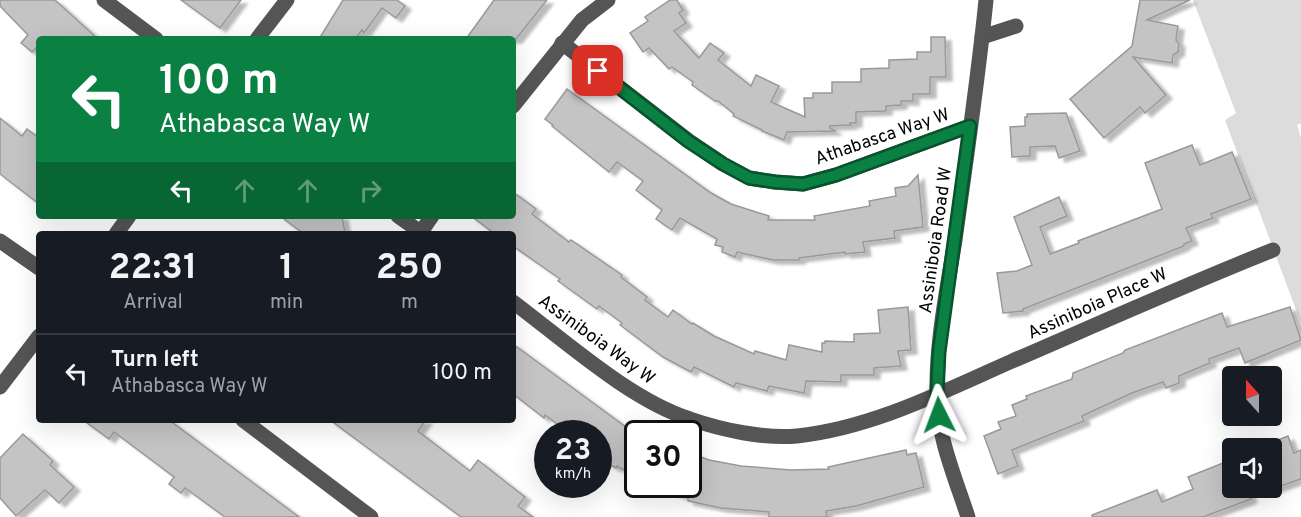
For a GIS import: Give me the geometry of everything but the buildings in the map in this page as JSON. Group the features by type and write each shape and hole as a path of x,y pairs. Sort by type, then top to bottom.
{"street":[{"path":"104,0 152,36"},
{"path":"259,36 287,0"},
{"path":"516,102 582,20 608,0"},
{"name":"Assiniboia Road W","path":"968,517 941,435 937,394 944,309 970,126 978,86 986,0"},
{"path":"982,37 1016,26"},
{"name":"Athabasca Way W","path":"562,43 688,141 749,178 803,184 836,175 970,126"},
{"path":"402,219 419,231"},
{"path":"0,241 36,266"},
{"name":"Assiniboia Place W","path":"937,394 1197,280 1273,250"},
{"name":"Assiniboia Way W","path":"516,304 617,381 652,402 689,419 759,435 795,436 836,430 937,394"},
{"path":"0,387 36,340"},
{"path":"247,423 371,517"}],"shaded area":[{"path":"1193,0 1301,0 1301,123 1297,125 1301,138 1301,323 1225,120 1236,113"}],"route":[{"path":"598,71 688,141 723,164 749,178 775,182 803,184 836,175 970,126 939,352 937,394 939,415"}]}
